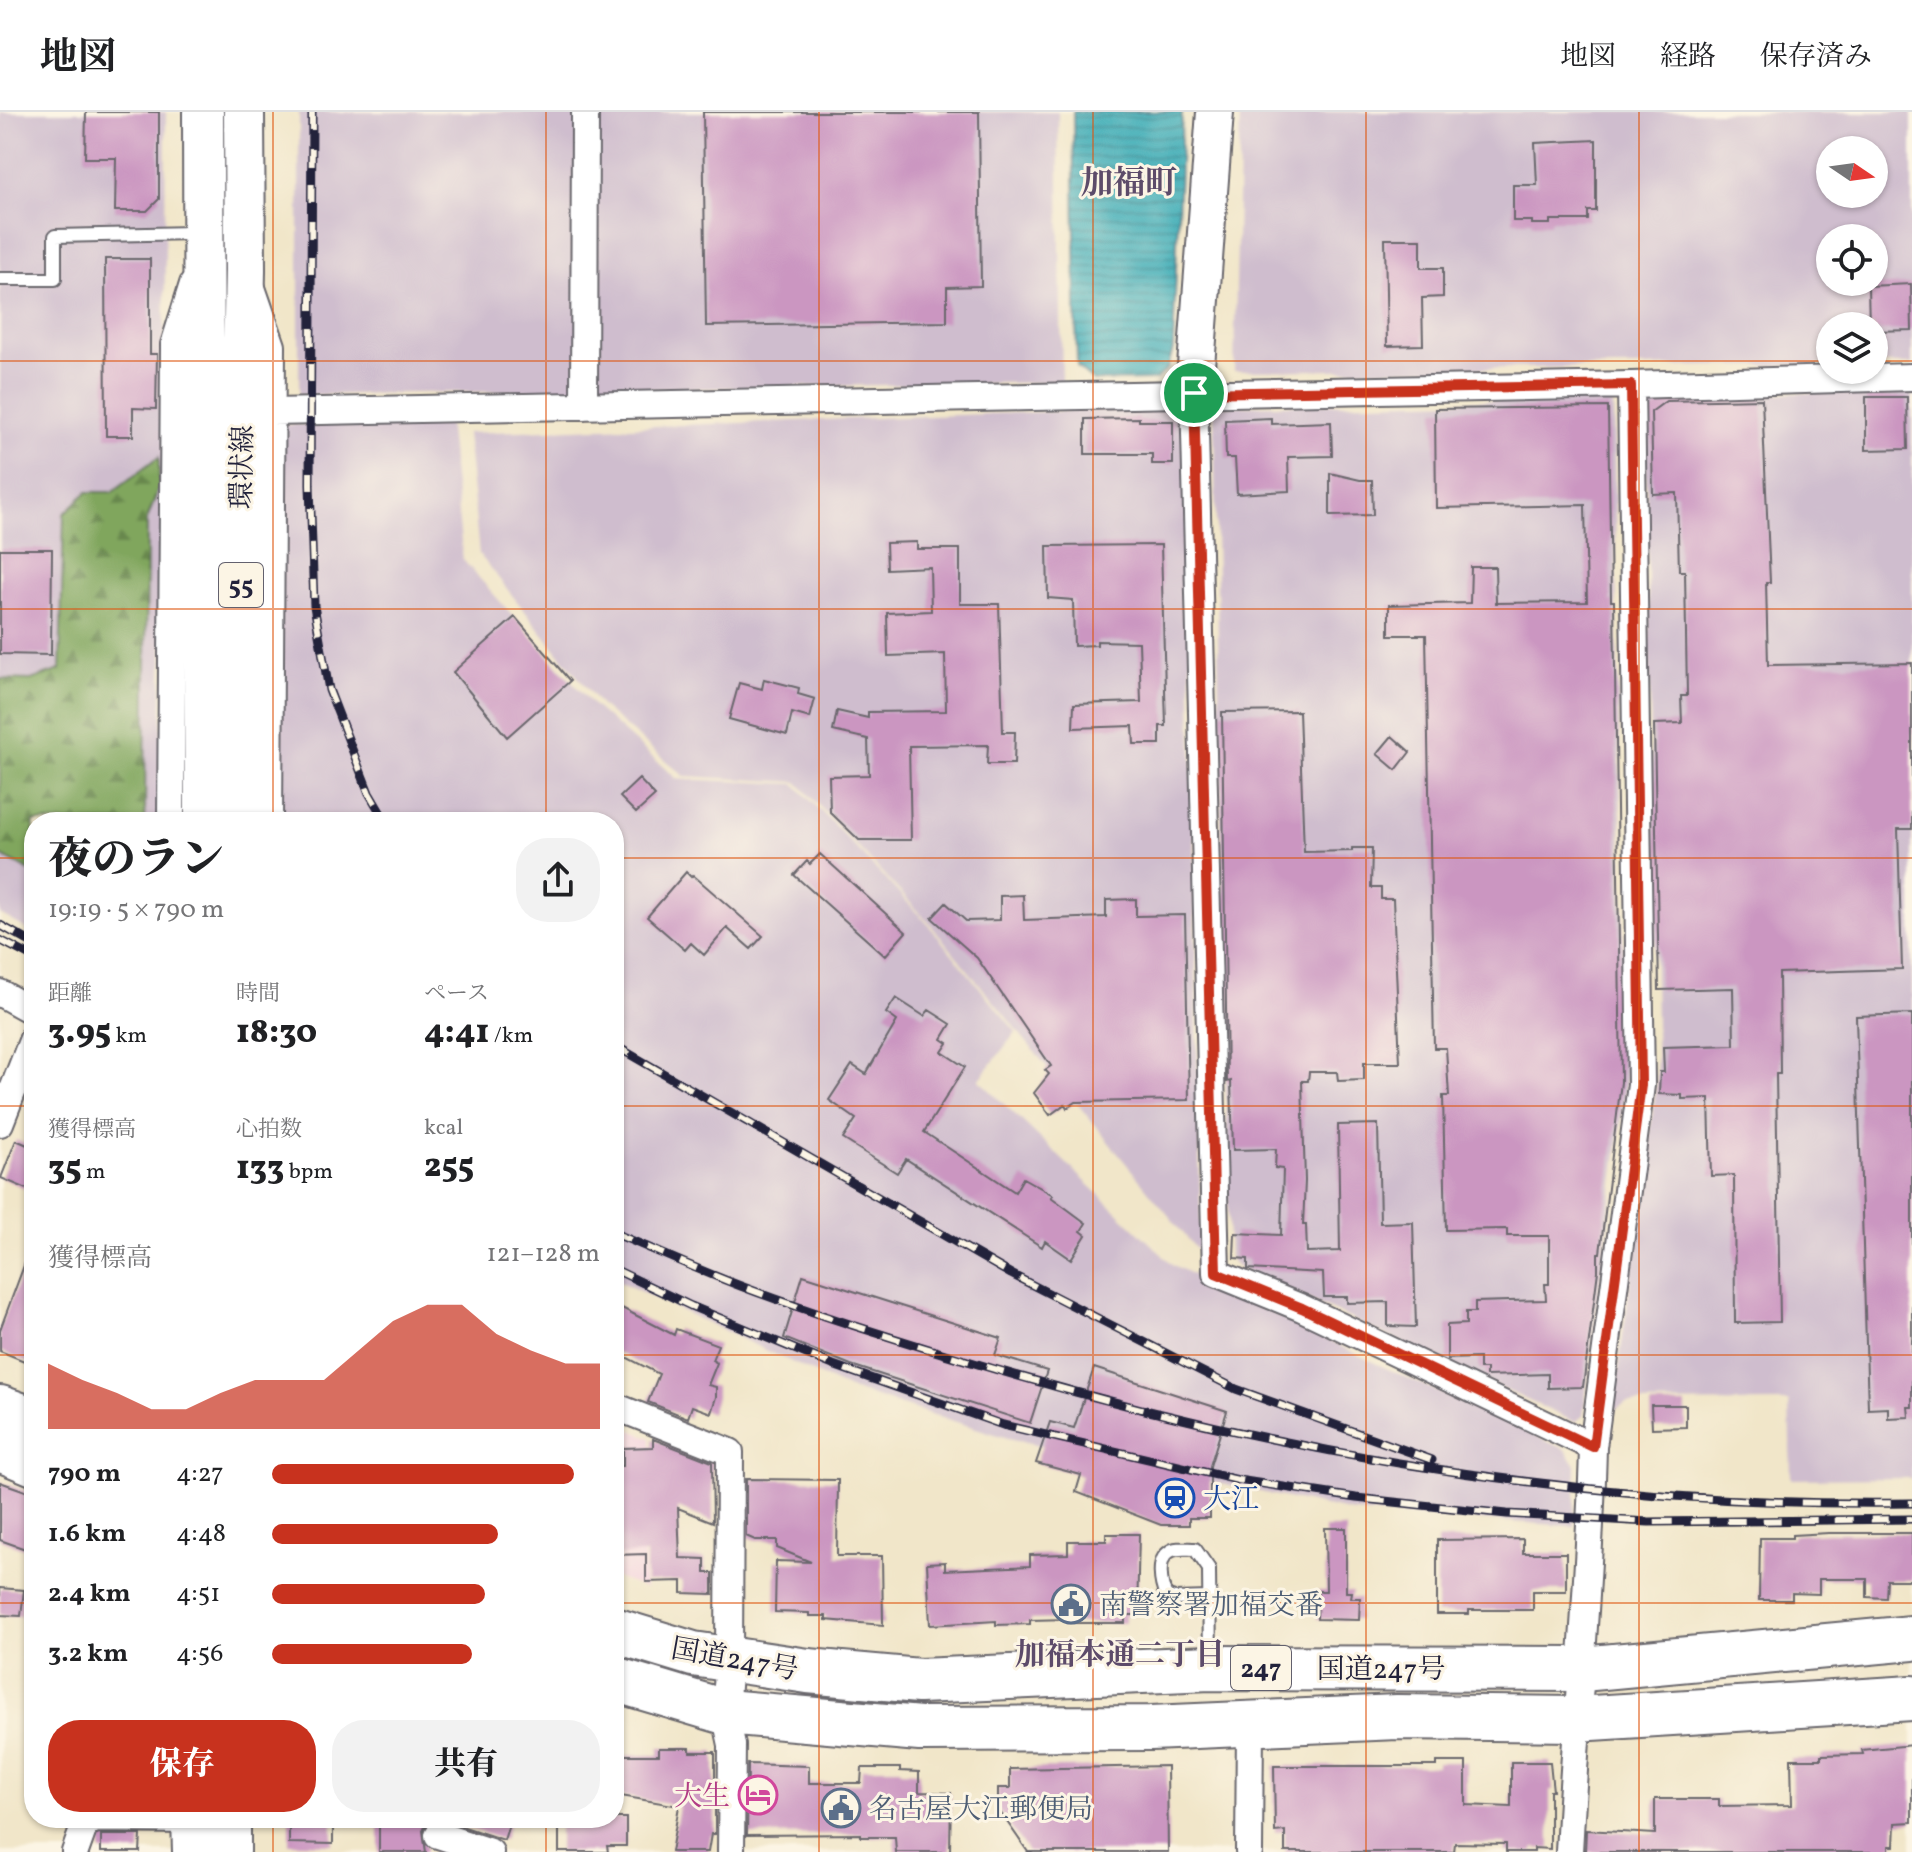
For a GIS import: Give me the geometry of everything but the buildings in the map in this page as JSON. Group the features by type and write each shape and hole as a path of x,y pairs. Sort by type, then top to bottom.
{"highway":[{"path":"0,1408 24,1416"},
{"path":"0,1449 24,1459"},
{"name":"国道247号","path":"624,1633 693,1654 729,1660 919,1681 1210,1668 1582,1669 1912,1638"},
{"name":"国道247号","path":"624,1683 725,1712 920,1729 1151,1728 1397,1717 1576,1719 1912,1698"}],"main road":[{"name":"環状線","path":"203,112 198,243 203,349 205,812"},
{"name":"環状線","path":"242,812 240,521 245,270 244,112"},
{"path":"203,1828 230,1852"}],"street":[{"path":"584,406 585,112"},
{"path":"1215,112 1194,393 1216,1273 1302,1308 1593,1447"},
{"path":"171,812 174,345 198,243"},
{"path":"245,270 272,346 269,812"},
{"path":"272,412 1912,377"},
{"path":"1569,1852 1592,1519 1593,1447 1641,1085 1631,385"},
{"path":"0,993 24,1006"},
{"path":"0,1123 24,1062"},
{"path":"624,1410 730,1452 729,1660 725,1712 732,1745 731,1852"},
{"path":"1249,1852 1250,1725"},
{"path":"75,1852 82,1828"},
{"path":"437,1835 490,1852"}],"lane":[{"path":"0,279 55,279 55,236 198,243"},
{"path":"1209,1598 1174,1599 1166,1596 1162,1587 1165,1555 1171,1550 1195,1549 1209,1569 1210,1668"}],"shaded area":[{"path":"0,112 166,112 161,812 24,812 24,927 0,914"},
{"path":"299,112 1058,112 1062,382 299,395"},
{"path":"1240,112 1912,112 1912,364 1888,364 1888,312 1816,312 1816,365 1234,371"},
{"path":"1912,391 1912,1478 1791,1479 1789,1402 1626,1403 1613,1411 1657,1081 1645,405 1654,396"},
{"path":"1605,398 1613,405 1626,1082 1583,1416 1575,1422 1236,1266 1229,1257 1214,414 1221,406"},
{"path":"1177,407 1186,412 1201,1255 931,925 797,782 684,776 602,707 479,554 467,433"},
{"path":"448,421 463,560 593,705 677,779 795,784 926,922 1016,1032 979,1080 1173,1265 1377,1364 1566,1450 1576,1465 1574,1526 1353,1512 1008,1438 847,1388 624,1284 624,812 276,812 280,425"},
{"path":"624,1427 651,1438 652,1492 642,1493 645,1588 624,1581"}],"green space":[{"path":"159,457 159,487 147,520 145,812 24,812 24,868 0,855 0,679 31,680 60,670 64,514 87,492 112,492"}],"water":[{"path":"1073,112 1182,112 1173,349 1168,368 1156,380 1093,381 1077,367"}],"railway":[{"path":"312,112 310,485 314,606 329,690 369,793 380,812"},
{"path":"0,925 24,938"},
{"path":"0,940 24,953"},
{"path":"624,1051 1011,1274 1236,1389 1432,1460"},
{"path":"624,1237 765,1295 961,1359 1194,1422 1312,1447 1431,1468 1670,1496 1791,1502 1912,1503"},
{"path":"624,1274 691,1306 833,1365 1003,1425 1238,1480 1356,1498 1507,1514 1649,1522 1912,1519"}],"place":[{"name":"大江","path":"1175,1498"},
{"name":"南警察署加福交番","path":"1071,1604"},
{"name":"大生","path":"758,1795"},
{"name":"名古屋大江郵便局","path":"841,1808"}],"district":[{"name":"加福町","path":"1129,182"},
{"name":"加福本通二丁目","path":"1120,1654"}],"route":[{"path":"1631,385 1641,1085 1593,1447 1302,1308 1216,1273 1194,393 1631,385"}]}
